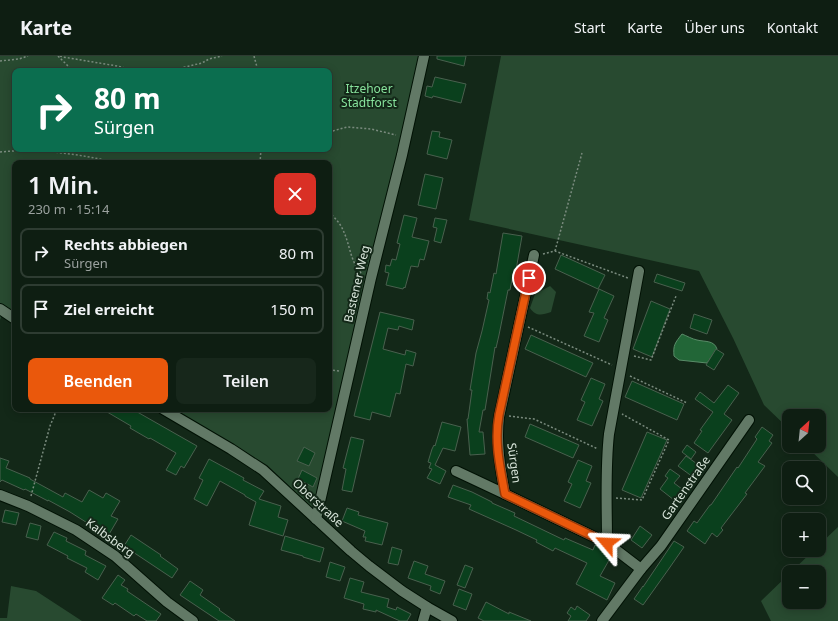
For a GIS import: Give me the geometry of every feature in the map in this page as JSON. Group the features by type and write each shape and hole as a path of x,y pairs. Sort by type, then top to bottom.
{"street":[{"name":"Bastener Weg","path":"316,519 424,56"},
{"name":"Sürgen","path":"534,255 497,430 499,463 505,494 607,543 641,569"},
{"path":"607,543 607,453 639,271"},
{"path":"0,309 12,317"},
{"name":"Oberstraße","path":"168,412 231,449 263,470 351,551 374,570 402,591 452,621"},
{"name":"Gartenstraße","path":"641,569 665,539 749,420"},
{"path":"456,471 505,494"},
{"name":"Kalbsberg","path":"0,495 28,506 76,530 116,556 168,602 193,621"},
{"path":"602,621 641,569"},
{"path":"423,621 427,607"}],"path":[{"path":"0,61 19,59 28,56"},
{"path":"59,56 70,68"},
{"path":"59,56 63,58 124,68"},
{"path":"181,68 222,56"},
{"path":"254,56 257,68"},
{"path":"332,131 347,127 370,129 400,136 407,133"},
{"path":"0,152 12,151"},
{"path":"57,152 101,160"},
{"path":"554,251 582,153"},
{"path":"332,216 343,230 351,256 360,271 365,277 371,278"},
{"path":"534,255 554,251 637,282"},
{"path":"624,354 651,360 676,296"},
{"path":"519,322 687,403"},
{"path":"606,497 642,500 669,440 614,409"},
{"path":"28,506 50,426 56,412"},
{"path":"499,415 534,419 607,453"}],"green space":[{"name":"Itzehoer Stadtforst","path":"0,56 420,56 380,224 317,512 267,465 178,412 332,412 332,160 12,160 12,313 4,308 0,320"},
{"path":"501,56 838,56 838,477 826,465 826,461 821,461 813,453 826,453 826,409 782,409 782,422 764,405 733,338 699,271 469,220"},
{"path":"550,286 556,292 551,312 542,314 535,313 530,308 535,294"},
{"path":"838,527 838,621 771,621 761,601 782,581 782,609 826,609 826,565 798,565 807,557 826,557 826,538"},
{"path":"11,586 36,591 82,621 0,621 0,618 7,618"}],"shaded area":[{"path":"682,334 695,340 709,342 716,346 717,349 707,363 679,360 674,356 675,344"}],"building":[{"path":"437,56 466,56 464,66 437,59"},
{"path":"435,77 466,84 461,103 433,96 432,98 425,96 427,86 432,87"},
{"path":"432,131 440,132 439,137 452,140 447,159 427,154"},
{"path":"425,174 443,178 436,209 418,205"},
{"path":"404,215 417,218 412,237 429,241 424,260 420,259 418,267 411,266 405,288 404,287 403,289 386,285 389,273 385,272 386,265 390,266 392,259 396,260 400,244 397,243"},
{"path":"435,218 447,220 441,243 434,241 437,228 433,227"},
{"path":"503,233 522,236 516,270 514,269 510,290 508,290 496,348 495,347 485,410 483,410 479,432 483,432 485,454 470,455 467,419 472,390 470,390 476,353 489,300 487,299 488,292 490,293 494,273 496,274"},
{"path":"561,255 605,275 598,289 555,269"},
{"path":"657,274 685,283 682,291 654,282"},
{"path":"599,289 614,296 604,318 608,320 599,342 584,336 594,313 589,312"},
{"path":"651,301 670,309 652,357 633,349"},
{"path":"380,312 414,320 412,330 399,326 398,330 388,328 383,349 405,355 406,350 416,353 413,366 406,364 400,394 396,393 390,417 372,412 370,420 354,416"},
{"path":"694,314 712,320 707,334 690,328"},
{"path":"531,335 593,363 586,377 525,349"},
{"path":"716,349 724,354 714,370 706,365"},
{"path":"591,378 605,384 599,399 603,401 592,426 577,420 585,402 581,400"},
{"path":"632,381 684,404 677,420 625,397"},
{"path":"728,385 739,393 724,414 732,420 708,453 694,443 702,431 700,430 713,412 695,399 700,392 714,403"},
{"path":"107,412 137,412 197,446 184,468 181,466 176,475 166,470 176,453 130,428 131,426"},
{"path":"442,422 461,427 455,451 443,448 435,465 446,471 440,484 427,478 432,469 429,468 431,463 428,462 432,449 434,445 435,446"},
{"path":"530,424 579,445 573,458 525,437"},
{"path":"762,427 773,435 769,441 772,443 758,462 765,466 745,493 747,494 721,528 723,530 717,537 712,533 705,544 687,531 694,521 697,523 737,467 738,468 757,439 755,437"},
{"path":"647,432 667,440 641,498 622,490"},
{"path":"351,437 364,440 352,492 342,490 346,469 343,468"},
{"path":"687,445 696,452 691,459 682,452"},
{"path":"304,447 315,453 309,466 297,461"},
{"path":"686,456 700,466 693,477 678,466"},
{"path":"0,458 9,461 6,468 30,478 63,497 65,493 82,502 89,490 103,498 106,493 120,501 111,516 118,519 108,536 48,500 2,480 0,482"},
{"path":"209,459 264,491 259,499 281,506 278,517 288,520 283,536 249,525 256,502 220,481 207,506 194,499 203,480 199,478"},
{"path":"578,460 592,466 586,481 591,483 580,508 564,501 572,484 568,482"},
{"path":"670,469 680,476 674,483 682,489 674,500 660,489 668,478 665,476"},
{"path":"302,470 317,478 313,487 298,479"},
{"path":"453,485 472,492 515,513 514,516 564,540 565,538 593,550 595,545 612,555 600,576 615,583 607,600 576,584 587,563 555,548 553,551 536,542 537,540 469,509 471,505 448,497"},
{"path":"347,508 359,512 358,515 388,523 382,545 365,541 366,537 363,537 365,531 342,521"},
{"path":"5,510 19,513 16,525 2,522"},
{"path":"30,523 41,526 38,540 26,537"},
{"path":"640,526 652,535 642,548 631,540"},
{"path":"54,532 67,538 66,541 86,551 85,555 106,566 98,580 85,572 87,568 67,558 68,556 47,545"},
{"path":"131,535 161,555 160,556 178,569 172,578 124,546"},
{"path":"285,536 324,548 320,562 281,550"},
{"path":"674,541 684,547 643,605 634,599"},
{"path":"392,547 402,550 398,565 388,563"},
{"path":"414,561 428,566 425,574 445,581 440,594 430,590 431,586 408,578"},
{"path":"330,562 345,567 340,581 326,577"},
{"path":"465,565 473,568 465,588 457,585"},
{"path":"118,575 125,580 121,585 128,589 127,591 161,614 156,621 147,621 136,614 134,616 115,603 113,605 102,598"},
{"path":"350,578 364,582 361,592 389,599 387,607 396,610 397,607 411,614 407,621 400,621 376,610 376,612 363,609 364,604 344,598"},
{"path":"190,581 203,590 200,595 235,621 219,621 180,595"},
{"path":"459,589 472,594 466,610 453,605"},
{"path":"486,602 509,614 509,612 531,621 484,621 478,618"},
{"path":"577,606 590,615 586,621 568,621 571,616 567,613 571,607 575,610"}],"route":[{"path":"529,278 497,430 499,463 505,494 607,543"}]}
